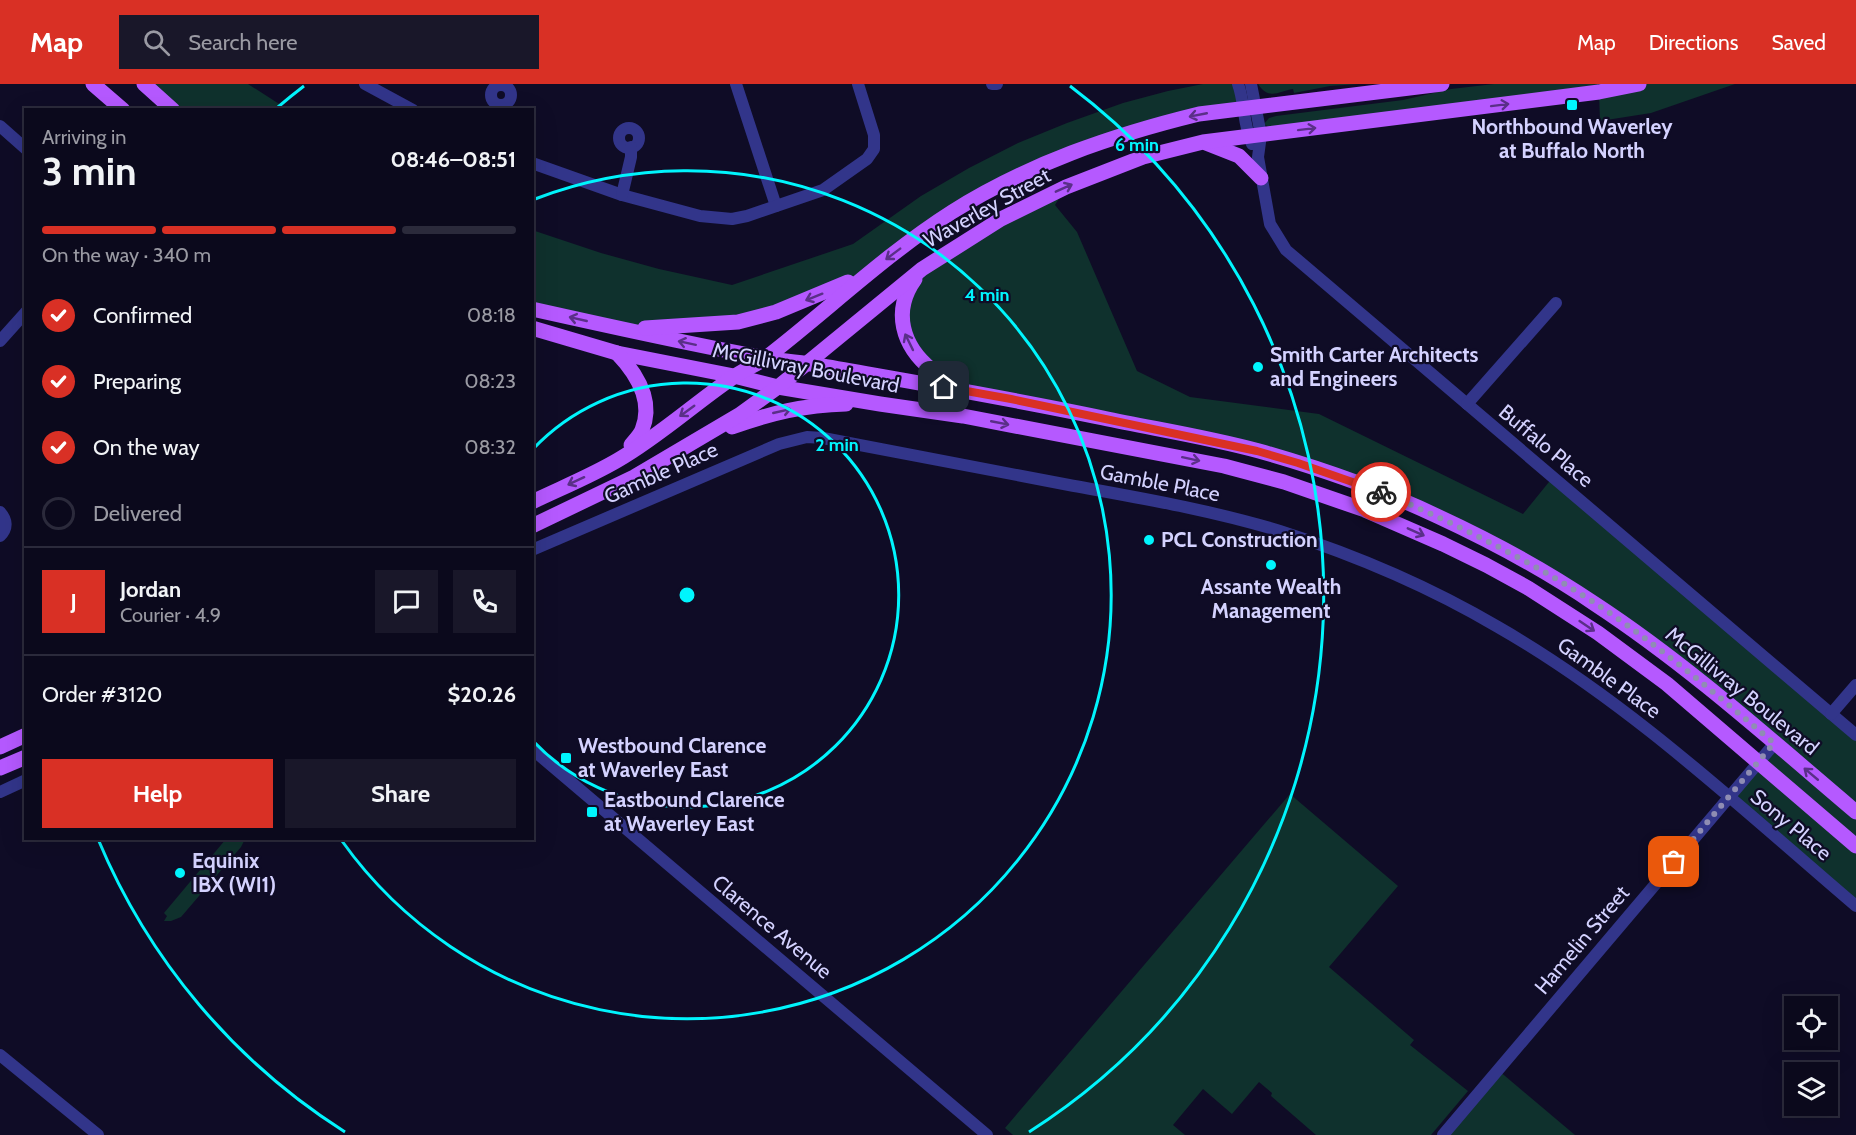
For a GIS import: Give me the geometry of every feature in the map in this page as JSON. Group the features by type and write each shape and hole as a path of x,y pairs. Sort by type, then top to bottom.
{"main road":[{"path":"93,84 121,108"},
{"path":"144,84 171,108"},
{"name":"Waverley Street","path":"534,501 619,460 734,376 765,358 918,235 954,211 1019,175 1072,152 1199,114 1442,84"},
{"name":"Waverley Street","path":"534,525 634,477 706,436 778,387 922,268 1001,219 1066,187 1143,157 1203,142 1599,92 1639,84"},
{"path":"1203,142 1239,156 1262,178"},
{"path":"922,268 908,288 902,308 902,323 911,349 922,363 951,382 1011,399"},
{"path":"624,330 738,322 776,312 867,274"},
{"name":"McGillivray Boulevard","path":"534,309 765,358 806,363 1011,399 1257,451 1360,484 1435,515 1528,563 1595,603 1669,657 1856,812"},
{"name":"McGillivray Boulevard","path":"534,329 618,353 778,387 974,418 1224,466 1284,482 1365,510 1486,565 1568,613 1667,684 1856,846"},
{"path":"618,353 631,367 642,388 647,409 642,431 619,460"},
{"path":"706,436 785,410 827,405 880,404"},
{"path":"0,747 24,736"},
{"path":"0,768 24,758"}],"street":[{"path":"365,84 409,108"},
{"path":"736,84 776,206"},
{"path":"534,164 583,183 700,216 740,218 823,190 867,159 874,149 874,135 858,84"},
{"path":"992,84 997,84"},
{"path":"1238,84 1250,108"},
{"path":"1250,108 1251,84"},
{"name":"Buffalo Place","path":"1250,108 1270,224 1286,250 1856,735"},
{"path":"2,133 24,148"},
{"path":"622,195 631,157 631,147"},
{"path":"1467,404 1556,303"},
{"path":"0,341 24,314"},
{"name":"Gamble Place","path":"534,549 779,444 807,437 823,438 1182,506 1312,542 1392,573 1461,606 1525,642 1600,693 1728,797"},
{"path":"0,512 5,517 6,526 0,537"},
{"path":"1831,714 1856,685"},
{"name":"Hamelin Street","path":"1443,1135 1774,743"},
{"name":"Clarence Avenue","path":"534,751 987,1135"},
{"path":"0,792 24,781"},
{"name":"Sony Place","path":"1728,797 1856,906"},
{"path":"0,1054 98,1135"}],"green space":[{"path":"144,84 248,84 285,108 172,108"},
{"path":"1203,84 1238,84 1249,108 1199,114 1019,175 867,274 776,312 624,330 534,309 534,231 659,269 732,285 853,244 921,196 1018,143 1123,103"},
{"path":"1258,84 1359,84 1330,86 1294,93 1293,89 1270,94"},
{"path":"1494,84 1618,84 1270,128 1264,124 1269,118 1276,116 1403,100 1451,89"},
{"path":"1639,84 1735,84 1651,113 1600,121 1599,92"},
{"path":"1066,187 1055,205 1077,232 1137,371 1190,397 1319,414 1523,514 1553,477 1856,735 1856,906 1728,797 1774,743 1560,581 1341,477 950,382 937,374 902,323 922,269"},
{"path":"1290,794 1398,886 1329,967 1414,1040 1410,1045 1468,1091 1431,1135 1316,1135 1271,1096 1272,1093 1259,1082 1232,1114 1203,1089 1173,1125 1185,1135 1013,1135 1005,1128"},
{"path":"225,840 244,840 181,917 164,921 167,916 164,913"},
{"path":"1498,1070 1575,1135 1443,1135"}],"way so far":[{"path":"1381,492 1490,542 1595,603 1700,680 1774,743 1674,862"}],"place":[{"name":"Northbound Waverley at Buffalo North","path":"1572,105"},
{"name":"Smith Carter Architects and Engineers","path":"1258,367"},
{"name":"PCL Construction","path":"1149,540"},
{"name":"Assante Wealth Management","path":"1271,565"},
{"name":"Westbound Clarence at Waverley East","path":"566,758"},
{"name":"Eastbound Clarence at Waverley East","path":"592,812"},
{"name":"Equinix IBX (WI1)","path":"180,873"}],"route":[{"path":"944,387 1257,451 1381,492"}]}
